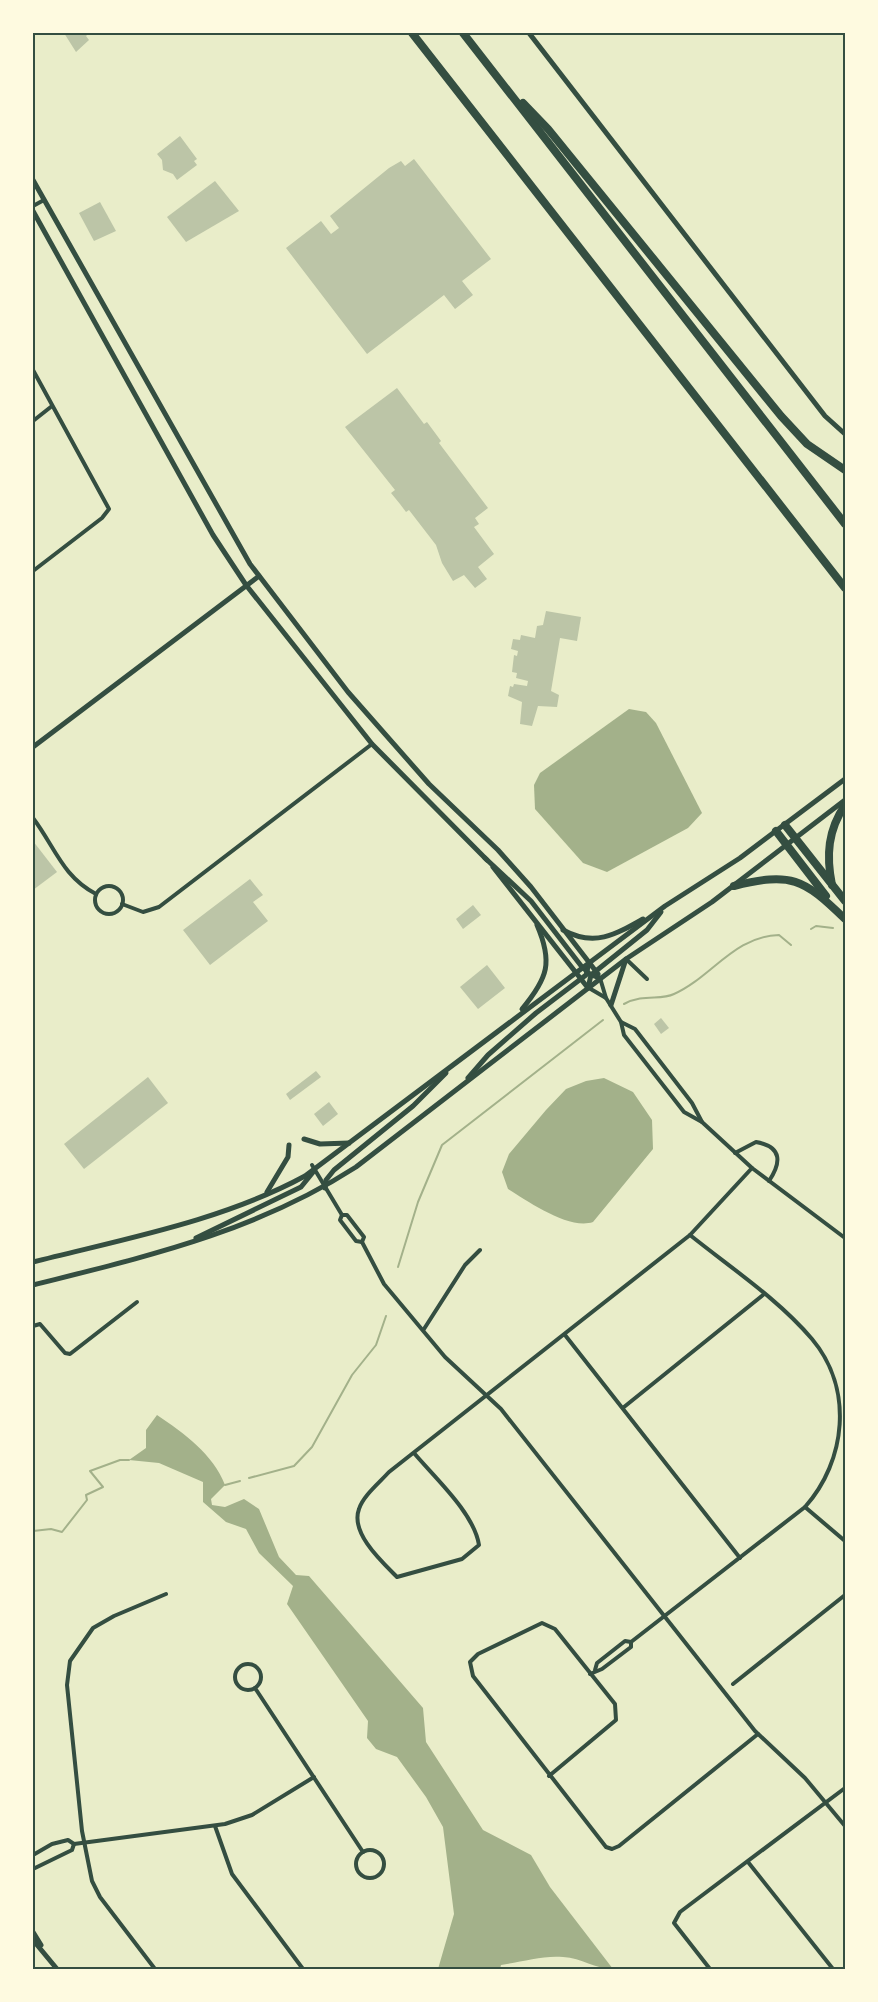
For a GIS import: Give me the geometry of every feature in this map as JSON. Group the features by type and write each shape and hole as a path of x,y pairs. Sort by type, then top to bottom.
{"highway":[{"path":"412,33 845,588"},
{"path":"463,33 845,524"},
{"path":"492,70 548,129 781,416 807,444 845,471"},
{"path":"832,886 828,856 830,836 845,805"},
{"path":"785,825 845,901"},
{"path":"776,831 838,912"},
{"path":"734,886 771,878 790,879 807,886 845,919"}],"main road":[{"path":"529,33 825,416 845,434"},
{"path":"33,180 232,535 259,576 388,740 429,784 498,850 563,930 589,963 591,973 588,988"},
{"path":"33,211 213,535 246,585 372,744 531,901 582,967 600,978"},
{"path":"33,747 259,576"},
{"path":"33,1262 196,1219 266,1193 314,1167 351,1143 665,906 740,858 845,779"},
{"path":"33,1285 185,1244 254,1221 325,1188 458,1089 600,978 734,886 845,800"},
{"path":"485,858 588,988"},
{"path":"563,930 584,939 605,938 665,906"},
{"path":"458,1089 488,1055 536,1013 647,930 665,906"},
{"path":"514,1018 533,997 545,972 548,949 537,925"},
{"path":"611,1005 626,959"},
{"path":"325,1188 326,1180 338,1167 413,1106 462,1057"},
{"path":"304,1139 320,1144 351,1143"},
{"path":"266,1193 288,1157 289,1145"},
{"path":"185,1244 300,1187 309,1180 314,1167"},
{"path":"33,1932 44,1952"},
{"path":"33,1940 57,1969"}],"street":[{"path":"33,206 44,200"},
{"path":"33,370 110,509 102,518 33,571"},
{"path":"33,421 52,406"},
{"path":"122,904 143,912 159,907 372,744"},
{"path":"33,818 52,843 70,876 96,894"},
{"path":"107,886 116,888 122,895 122,904 116,911 103,913 95,903 96,894 107,886"},
{"path":"626,959 647,979"},
{"path":"600,978 606,998 621,1022 624,1035 684,1112 702,1122 752,1168 845,1239"},
{"path":"588,988 606,998"},
{"path":"621,1022 635,1029 692,1103 702,1122"},
{"path":"654,1073 662,1065"},
{"path":"735,1153 756,1142 773,1150 778,1157 778,1167 769,1181"},
{"path":"314,1167 342,1215 340,1220 356,1241 362,1242"},
{"path":"414,1453 466,1515 477,1532 479,1545 462,1559 397,1577 379,1559 358,1524 359,1509 389,1472 690,1236 752,1168"},
{"path":"342,1215 347,1215 363,1237 362,1242 384,1284 424,1329 445,1357 488,1394 758,1734 827,1803 845,1826"},
{"path":"595,1670 597,1663 625,1641 631,1642 666,1618 805,1507 817,1493 832,1467 836,1451 840,1418 834,1377 813,1340 763,1295 690,1236"},
{"path":"424,1329 465,1265 480,1250"},
{"path":"624,1407 763,1295"},
{"path":"33,1326 40,1324 64,1353 70,1354 137,1302"},
{"path":"565,1335 624,1407 740,1558"},
{"path":"805,1507 845,1541"},
{"path":"155,1969 96,1890 84,1842 68,1702 70,1661 93,1628 114,1616 166,1594"},
{"path":"733,1684 845,1595"},
{"path":"549,1776 616,1720 615,1704 555,1629 542,1623 478,1654 470,1662 473,1676 549,1776 606,1847 612,1849 619,1846 758,1734"},
{"path":"590,1674 602,1669 631,1647 631,1642"},
{"path":"242,1666 254,1666 260,1672 260,1681 255,1688 243,1689 237,1683 236,1676 242,1666"},
{"path":"255,1688 363,1852"},
{"path":"33,1855 68,1840 74,1844 215,1826 252,1815 314,1777"},
{"path":"710,1969 674,1923 681,1912 845,1788"},
{"path":"215,1826 232,1874 303,1969"},
{"path":"33,1869 72,1850 74,1844"},
{"path":"363,1852 376,1852 383,1859 383,1868 378,1875 369,1878 358,1871 357,1858 363,1852"},
{"path":"748,1862 833,1969"}],"shaded area":[{"path":"629,709 646,712 656,723 702,813 688,828 607,872 583,863 535,809 534,785 540,773"},
{"path":"604,1078 633,1092 652,1120 653,1149 593,1222 583,1223 561,1219 508,1189 502,1172 509,1154 566,1089 586,1081"},
{"path":"157,1415 197,1445 220,1474 225,1485 211,1499 212,1505 225,1507 244,1499 259,1509 279,1557 296,1575 309,1576 423,1708 426,1742 483,1830 531,1855 550,1887 613,1969 576,1959 556,1957 501,1965 500,1969 438,1969 454,1914 443,1827 426,1797 397,1757 376,1749 367,1738 368,1721 287,1604 293,1586 259,1553 246,1529 226,1522 203,1502 203,1482 159,1463 129,1460 146,1448 146,1430"}],"building":[{"path":"64,33 89,33 86,36 89,40 76,52"},
{"path":"180,136 197,159 194,161 197,165 177,180 173,174 163,170 162,160 157,154"},
{"path":"414,159 491,259 462,281 473,295 455,309 444,295 367,354 286,248 321,221 331,234 339,228 330,216 389,168 401,161 405,166"},
{"path":"215,181 239,211 186,242 167,217"},
{"path":"100,202 116,231 94,241 79,213"},
{"path":"397,388 424,424 427,422 441,441 439,443 488,508 475,518 479,524 474,527 494,554 478,567 487,579 475,588 464,575 453,581 442,563 436,545 409,510 406,512 391,493 395,490 345,427"},
{"path":"546,611 581,617 577,641 560,638 551,691 559,695 557,707 538,706 532,726 520,724 522,702 508,696 510,686 513,687 514,684 527,686 528,681 516,678 517,673 512,672 514,655 517,656 518,651 511,649 513,639 520,640 521,635 535,638 537,626 543,625"},
{"path":"33,841 57,872 33,890"},
{"path":"250,879 263,895 253,902 268,921 210,965 183,930"},
{"path":"473,905 481,915 463,929 456,919"},
{"path":"487,965 505,988 478,1009 460,987"},
{"path":"661,1018 669,1028 661,1034 654,1024"},
{"path":"316,1071 321,1077 290,1100 286,1094"},
{"path":"148,1077 168,1103 84,1169 64,1144"},
{"path":"329,1102 338,1114 323,1126 314,1114"}],"waterway":[{"path":"811,929 816,926 833,928"},
{"path":"624,1004 638,999 674,994 688,987 736,950 763,937 779,935 791,945"},
{"path":"398,1267 418,1202 442,1145 603,1020"},
{"path":"249,1478 294,1466 312,1447 352,1375 376,1345 386,1316"},
{"path":"33,1531 51,1529 62,1532 87,1500 86,1495 103,1487 90,1471 120,1460 129,1460"},
{"path":"225,1485 240,1481"}]}
